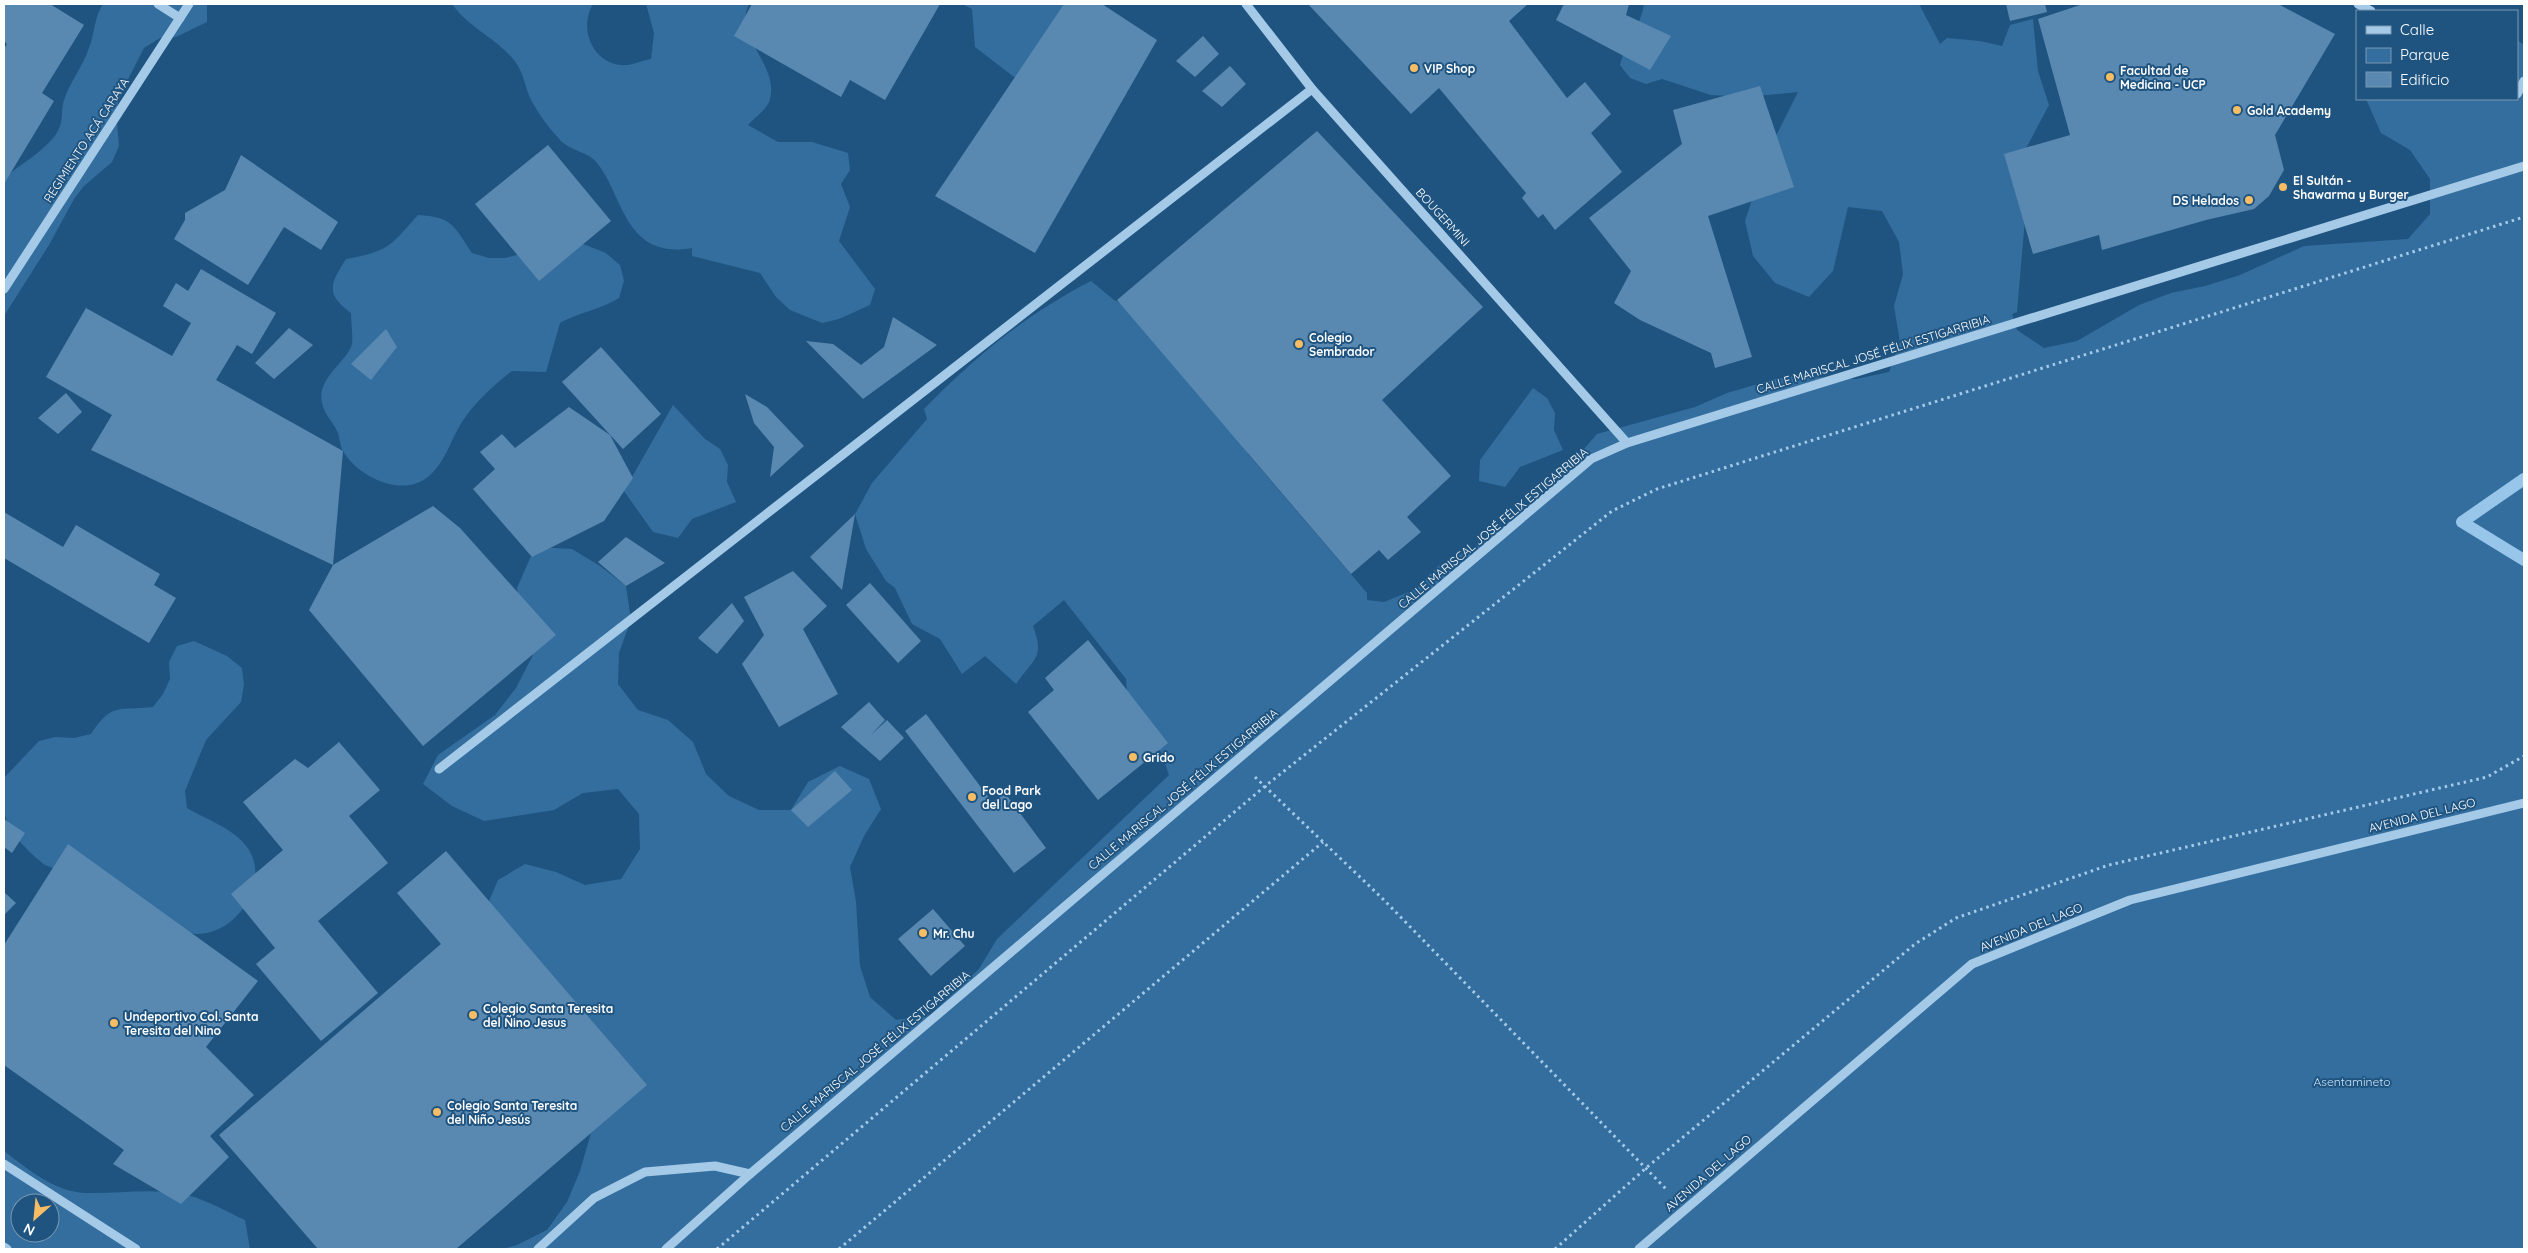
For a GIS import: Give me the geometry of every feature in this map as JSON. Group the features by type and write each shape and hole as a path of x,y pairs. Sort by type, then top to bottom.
{"street":[{"path":"158,4 180,18"},
{"name":"REGIMIENTO ACÁ CARAYA","path":"4,290 190,4"},
{"name":"BOUGERMINI","path":"1246,4 1312,89 1627,443"},
{"path":"2358,4 2369,10"},
{"path":"2518,92 2524,81"},
{"path":"439,769 1312,89"},
{"name":"CALLE MARISCAL JOSÉ FÉLIX ESTIGARRIBIA","path":"666,1249 750,1174 1591,459 1627,443 2524,166"},
{"name":"AVENIDA DEL LAGO","path":"1639,1249 1972,964 2130,900 2524,803"},
{"path":"4,1164 136,1249"},
{"path":"538,1249 594,1198 645,1172 714,1166 750,1174"},
{"path":"4,1247 8,1249"}],"path":[{"path":"717,1249 1264,787 1612,511 1657,489 2524,217"},
{"path":"1264,787 1384,900 1685,1208"},
{"path":"839,1249 1323,842"},
{"path":"1555,1249 1646,1168"}],"green space":[{"path":"103,4 207,4 207,22 176,37 160,38 144,48 121,93 116,110 119,146 112,162 84,186 74,199 49,245 4,316 4,178 43,149 60,127 64,100 86,55 98,14"},
{"path":"452,4 593,4 587,25 588,36 592,45 598,54 606,60 616,64 628,65 651,59 654,33 646,4 749,4 746,16 747,28 769,76 771,89 769,102 748,125 778,142 812,142 848,153 850,170 841,184 850,207 839,241 875,289 870,305 839,319 822,323 790,310 776,297 760,273 692,256 692,248 667,249 645,240 630,223 609,182 594,159 561,141 543,119 531,99 521,72 514,60 499,45 466,20"},
{"path":"962,4 1076,4 1071,63 1014,77 975,47 972,9"},
{"name":"Asentamineto","path":"1644,4 1919,4 1940,44 1947,38 1980,41 2002,46 2010,25 2033,19 2038,71 2049,105 2017,165 2017,199 2025,219 2017,312 2012,314 2017,330 2044,348 2077,341 2139,305 2171,293 2205,286 2240,275 2304,246 2408,239 2430,214 2430,179 2410,150 2381,133 2366,100 2518,100 2518,41 2524,45 2524,1249 503,1249 517,1245 547,1230 567,1202 580,1171 599,1105 483,915 498,880 525,864 556,872 585,885 621,879 640,849 639,814 618,789 583,793 554,810 484,821 452,806 423,784 438,755 495,715 516,688 533,655 522,624 517,588 535,547 572,549 600,566 626,586 631,620 619,653 618,684 638,710 668,720 693,742 706,774 729,796 759,810 791,810 808,782 840,766 869,779 881,809 864,836 850,867 856,902 860,966 870,997 896,1020 930,1015 979,969 997,939 1169,775 1161,752 1139,724 1127,692 1126,679 1064,600 1033,626 1038,652 1016,684 985,656 962,674 940,639 912,624 895,588 886,581 866,549 855,514 872,483 927,419 924,409 962,372 1002,338 1044,308 1091,281 1114,300 1192,339 1244,420 1248,454 1367,593 1367,600 1384,602 1416,589 1438,566 1470,550 1498,531 1552,486 1597,434 1695,407 1727,393 1775,379 1794,376 1856,379 1889,372 1900,342 1894,306 1903,274 1899,242 1882,211 1848,207 1833,271 1809,297 1775,283 1753,256 1745,221 1767,154 1798,92 1746,97 1711,95 1662,79 1646,84 1630,78 1620,65"},
{"path":"418,215 430,216 446,221 456,230 472,253 489,258 505,258 573,240 606,253 620,265 624,281 619,298 560,323 546,372 512,371 485,394 462,422 439,465 428,477 417,483 394,485 381,482 370,476 350,460 342,449 338,433 323,407 321,394 328,378 345,357 352,344 351,313 337,300 334,294 333,288 336,275 346,259 372,253 388,246"},
{"path":"1533,388 1547,398 1555,413 1554,430 1563,450 1520,467 1505,487 1479,481 1480,460"},
{"path":"673,405 705,439 720,449 728,465 727,482 736,502 692,519 678,538 653,532 624,491"},
{"path":"194,641 227,656 242,668 244,685 241,702 206,740 185,791 187,808 227,829 241,840 254,861 255,875 253,890 237,916 225,926 212,932 197,934 180,928 149,911 72,875 45,865 26,848 9,826 3,802 4,778 39,741 55,737 74,738 91,734 98,724 111,712 153,707 163,694 170,679 169,662 177,646"},
{"path":"4,1151 52,1184 74,1192 169,1192 205,1201 245,1220 250,1249 4,1249"}],"building":[{"path":"4,4 50,4 84,25 42,93 54,101 4,184 4,49 7,44 4,41"},
{"path":"752,4 940,4 885,100 850,80 841,97 734,36"},
{"path":"1064,4 1102,4 1157,40 1035,253 935,196"},
{"path":"1308,4 1528,4 1509,21 1567,98 1585,82 1611,114 1591,133 1622,172 1555,230 1543,214 1538,218 1522,198 1526,193 1439,88 1411,114"},
{"path":"1564,4 1629,4 1626,15 1671,36 1650,70 1556,20"},
{"path":"2006,4 2045,4 2047,12 2010,21"},
{"path":"2083,4 2278,4 2335,34 2275,135 2284,170 2269,196 2254,209 2206,220 2102,250 2099,235 2033,254 2004,154 2070,135 2038,19"},
{"path":"1203,36 1219,54 1195,77 1176,61"},
{"path":"1230,66 1246,84 1222,107 1202,91"},
{"path":"1760,86 1794,187 1708,216 1752,357 1715,368 1711,353 1640,320 1614,303 1631,271 1589,218 1682,144 1673,110"},
{"name":"Colegio Sembrador","path":"1317,131 1483,307 1382,400 1451,476 1407,517 1421,532 1388,560 1379,550 1351,574 1117,300"},
{"path":"548,145 611,221 539,281 475,204"},
{"path":"241,155 338,222 321,250 284,227 248,285 174,239 185,220 185,213 225,190"},
{"path":"201,269 276,313 252,354 237,345 216,380 343,451 333,565 91,450 112,415 46,377 86,308 172,356 191,323 163,306 176,283 188,291"},
{"path":"893,317 937,345 863,399 806,341 833,344 861,365 884,347"},
{"path":"289,328 313,345 274,379 255,363"},
{"path":"386,329 397,347 371,380 351,364"},
{"path":"601,347 661,414 623,449 562,382"},
{"path":"66,393 82,412 58,434 38,418"},
{"path":"745,394 767,407 804,446 770,477 774,447 754,423"},
{"path":"569,407 610,435 633,478 604,521 532,557 473,489 495,469 480,452 502,434 515,448"},
{"path":"433,506 460,528 556,635 423,746 309,610 333,565"},
{"path":"4,512 63,547 76,525 160,574 154,585 176,598 149,643 4,558"},
{"path":"855,514 842,590 810,557"},
{"path":"626,537 665,563 626,586 598,562"},
{"path":"793,571 827,606 803,629 838,694 779,727 742,664 764,635 744,597"},
{"path":"870,583 921,641 898,663 846,605"},
{"path":"732,603 744,621 717,654 698,638"},
{"path":"1088,640 1168,743 1098,800 1028,712 1054,690 1045,678"},
{"path":"869,702 885,720 871,735 887,720 904,738 880,761 841,727"},
{"name":"Food Park del Lago","path":"926,714 992,802 1005,793 1046,848 1014,873 905,731"},
{"path":"339,742 380,790 349,816 388,863 318,921 378,993 321,1041 256,964 275,948 231,894 283,850 243,802 295,759 308,768"},
{"path":"835,771 852,790 808,827 791,810"},
{"path":"4,819 25,833 12,853 4,847"},
{"name":"Undeportivo Col. Santa Teresita del Nino","path":"68,844 258,981 206,1047 254,1095 210,1136 229,1157 181,1204 113,1164 124,1150 4,1065 4,945"},
{"name":"Colegio Santa Teresita del Ñino Jesus","path":"446,851 647,1085 456,1249 318,1249 219,1135 441,944 397,893"},
{"path":"4,892 16,903 4,915"},
{"path":"933,909 965,946 931,976 898,939"}],"waterway":[{"path":"2524,479 2462,522 2524,560"}],"place":[{"name":"VIP Shop","path":"1414,68"},
{"name":"Facultad de Medicina - UCP","path":"2110,77"},
{"name":"Gold Academy","path":"2237,110"},
{"name":"El Sultán - Shawarma y Burger","path":"2283,187"},
{"name":"DS Helados","path":"2249,200"},
{"name":"Colegio Sembrador","path":"1299,344"},
{"name":"Grido","path":"1133,757"},
{"name":"Food Park del Lago","path":"972,797"},
{"name":"Mr. Chu","path":"923,933"},
{"name":"Colegio Santa Teresita del Ñino Jesus","path":"473,1015"},
{"name":"Undeportivo Col. Santa Teresita del Nino","path":"114,1023"},
{"name":"Colegio Santa Teresita del Niño Jesús","path":"437,1112"}]}
